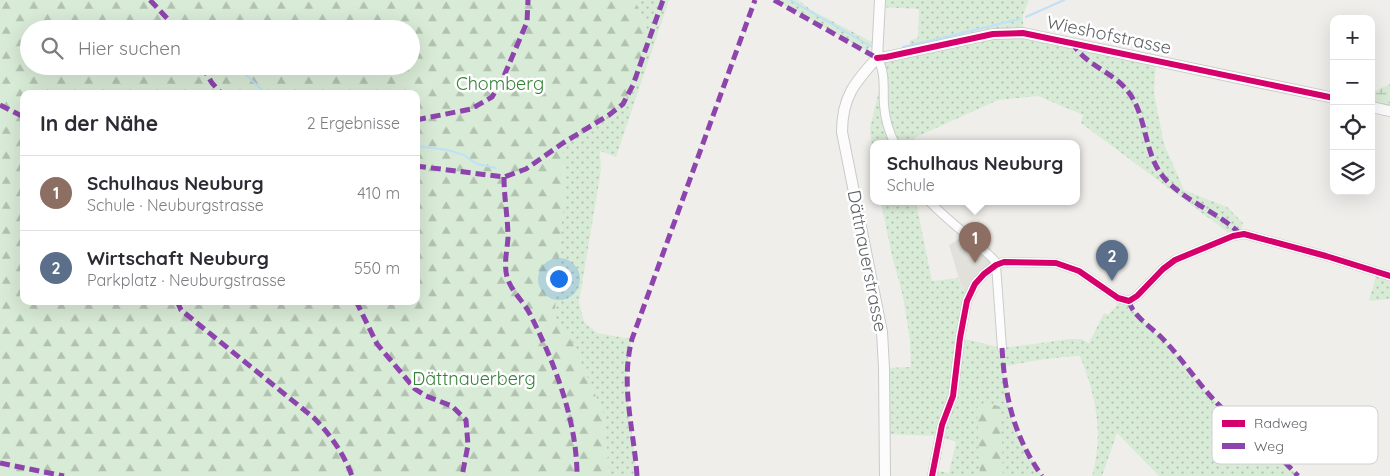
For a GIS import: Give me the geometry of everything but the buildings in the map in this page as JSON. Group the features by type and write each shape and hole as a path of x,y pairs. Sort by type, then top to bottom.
{"street":[{"path":"880,0 877,58 881,64 883,74 886,121 893,140"},
{"name":"Wieshofstrasse","path":"877,58 1000,33 1023,32 1330,97"},
{"name":"Dättnauerstrasse","path":"877,58 855,84 847,97 842,114 842,132 882,332 885,476"},
{"path":"1375,107 1390,111"},
{"path":"933,205 994,260 996,265 1002,348"},
{"path":"932,476 942,425 952,396 968,297 977,280 996,265 1004,262 1063,264 1082,273 1120,299 1129,301 1138,296 1163,269 1175,260 1233,236 1244,234 1317,253 1390,276"}],"shaded area":[{"path":"967,234 996,265 970,293 964,291 961,285 949,245"}],"green space":[{"name":"Dättnauerberg","path":"0,0 635,0 649,36 633,85 623,104 609,115 563,143 564,197 554,323 570,337 604,415 609,476 0,476"},
{"path":"635,0 669,0 616,157 600,151 601,170 579,302 584,322 597,333 632,339 627,373 637,476 609,476 604,415 554,323 564,197 563,143 609,115 633,85 649,36"},
{"path":"774,0 798,0 811,10 872,42 867,51"},
{"path":"880,0 1029,0 1023,15 1023,32 1156,60 1154,93 1164,144 1184,190 1227,207 1243,223 1240,234 1233,236 1081,123 1083,115 1038,96 998,100 914,138 915,140 871,140 870,128 883,74 877,58 910,52 910,40 918,38 919,9 879,7"},
{"path":"1390,84 1390,111 1375,108 1375,91"},
{"path":"882,205 917,205 932,281 958,278 964,291 970,293 960,338 1002,348 1070,339 1081,339 1089,343 1104,313 1108,315 1120,302 1129,301 1134,311 1164,340 1220,406 1212,406 1212,464 1286,464 1298,476 1159,476 1117,433 1102,476 1092,476 1096,460 1098,430 1094,400 1080,356 1061,357 1004,367 1012,419 1023,444 1042,476 932,476 933,470 949,473 956,442 939,436 885,434 884,368 911,367 910,341 903,296 892,256"},
{"path":"1377,272 1390,276 1390,299 1369,301"},
{"path":"985,402 1001,407 1003,476 980,476 977,408"}],"waterway":[{"path":"790,0 874,48"},
{"path":"1026,17 1064,0"},
{"path":"903,47 1020,19"},
{"path":"246,75 262,90"},
{"path":"420,146 448,150 464,155 477,164 496,168"}],"marked path":[{"path":"150,0 169,20"},
{"path":"420,119 471,109 492,97 504,76 527,22 528,0"},
{"path":"420,166 504,177 526,169 563,143 609,115 623,104 633,85 663,0"},
{"path":"637,476 627,373 632,339 755,0"},
{"path":"774,0 877,58"},
{"path":"1072,42 1077,50 1090,62 1120,83 1133,99 1142,120 1151,154 1161,174 1178,191 1240,234"},
{"path":"207,75 218,90"},
{"path":"0,105 20,115"},
{"path":"504,177 508,230 506,264 508,280 531,316 556,373 569,414 576,455 577,476"},
{"path":"1129,301 1138,316 1169,345 1220,406"},
{"path":"179,305 181,310 314,418 336,445 352,476"},
{"path":"358,305 377,344 415,389 426,396 452,406 466,420 468,445 462,476"},
{"path":"1002,348 1005,383 1012,415 1024,446 1042,476"},
{"path":"0,463 64,476"},
{"path":"1286,464 1298,476"}],"cycle path":[{"path":"877,58 993,34 1023,33 1330,97"},
{"path":"932,476 942,425 953,396 960,338 967,301 975,284 996,265 1004,262 1056,263 1079,271 1118,298 1129,301 1137,296 1163,269 1175,260 1233,236 1244,234 1326,256 1390,276"}],"place":[{"name":"Schulhaus Neuburg","path":"975,263"},
{"name":"Wirtschaft Neuburg","path":"1112,281"}],"park label":[{"name":"Chomberg","path":"500,84"}]}
